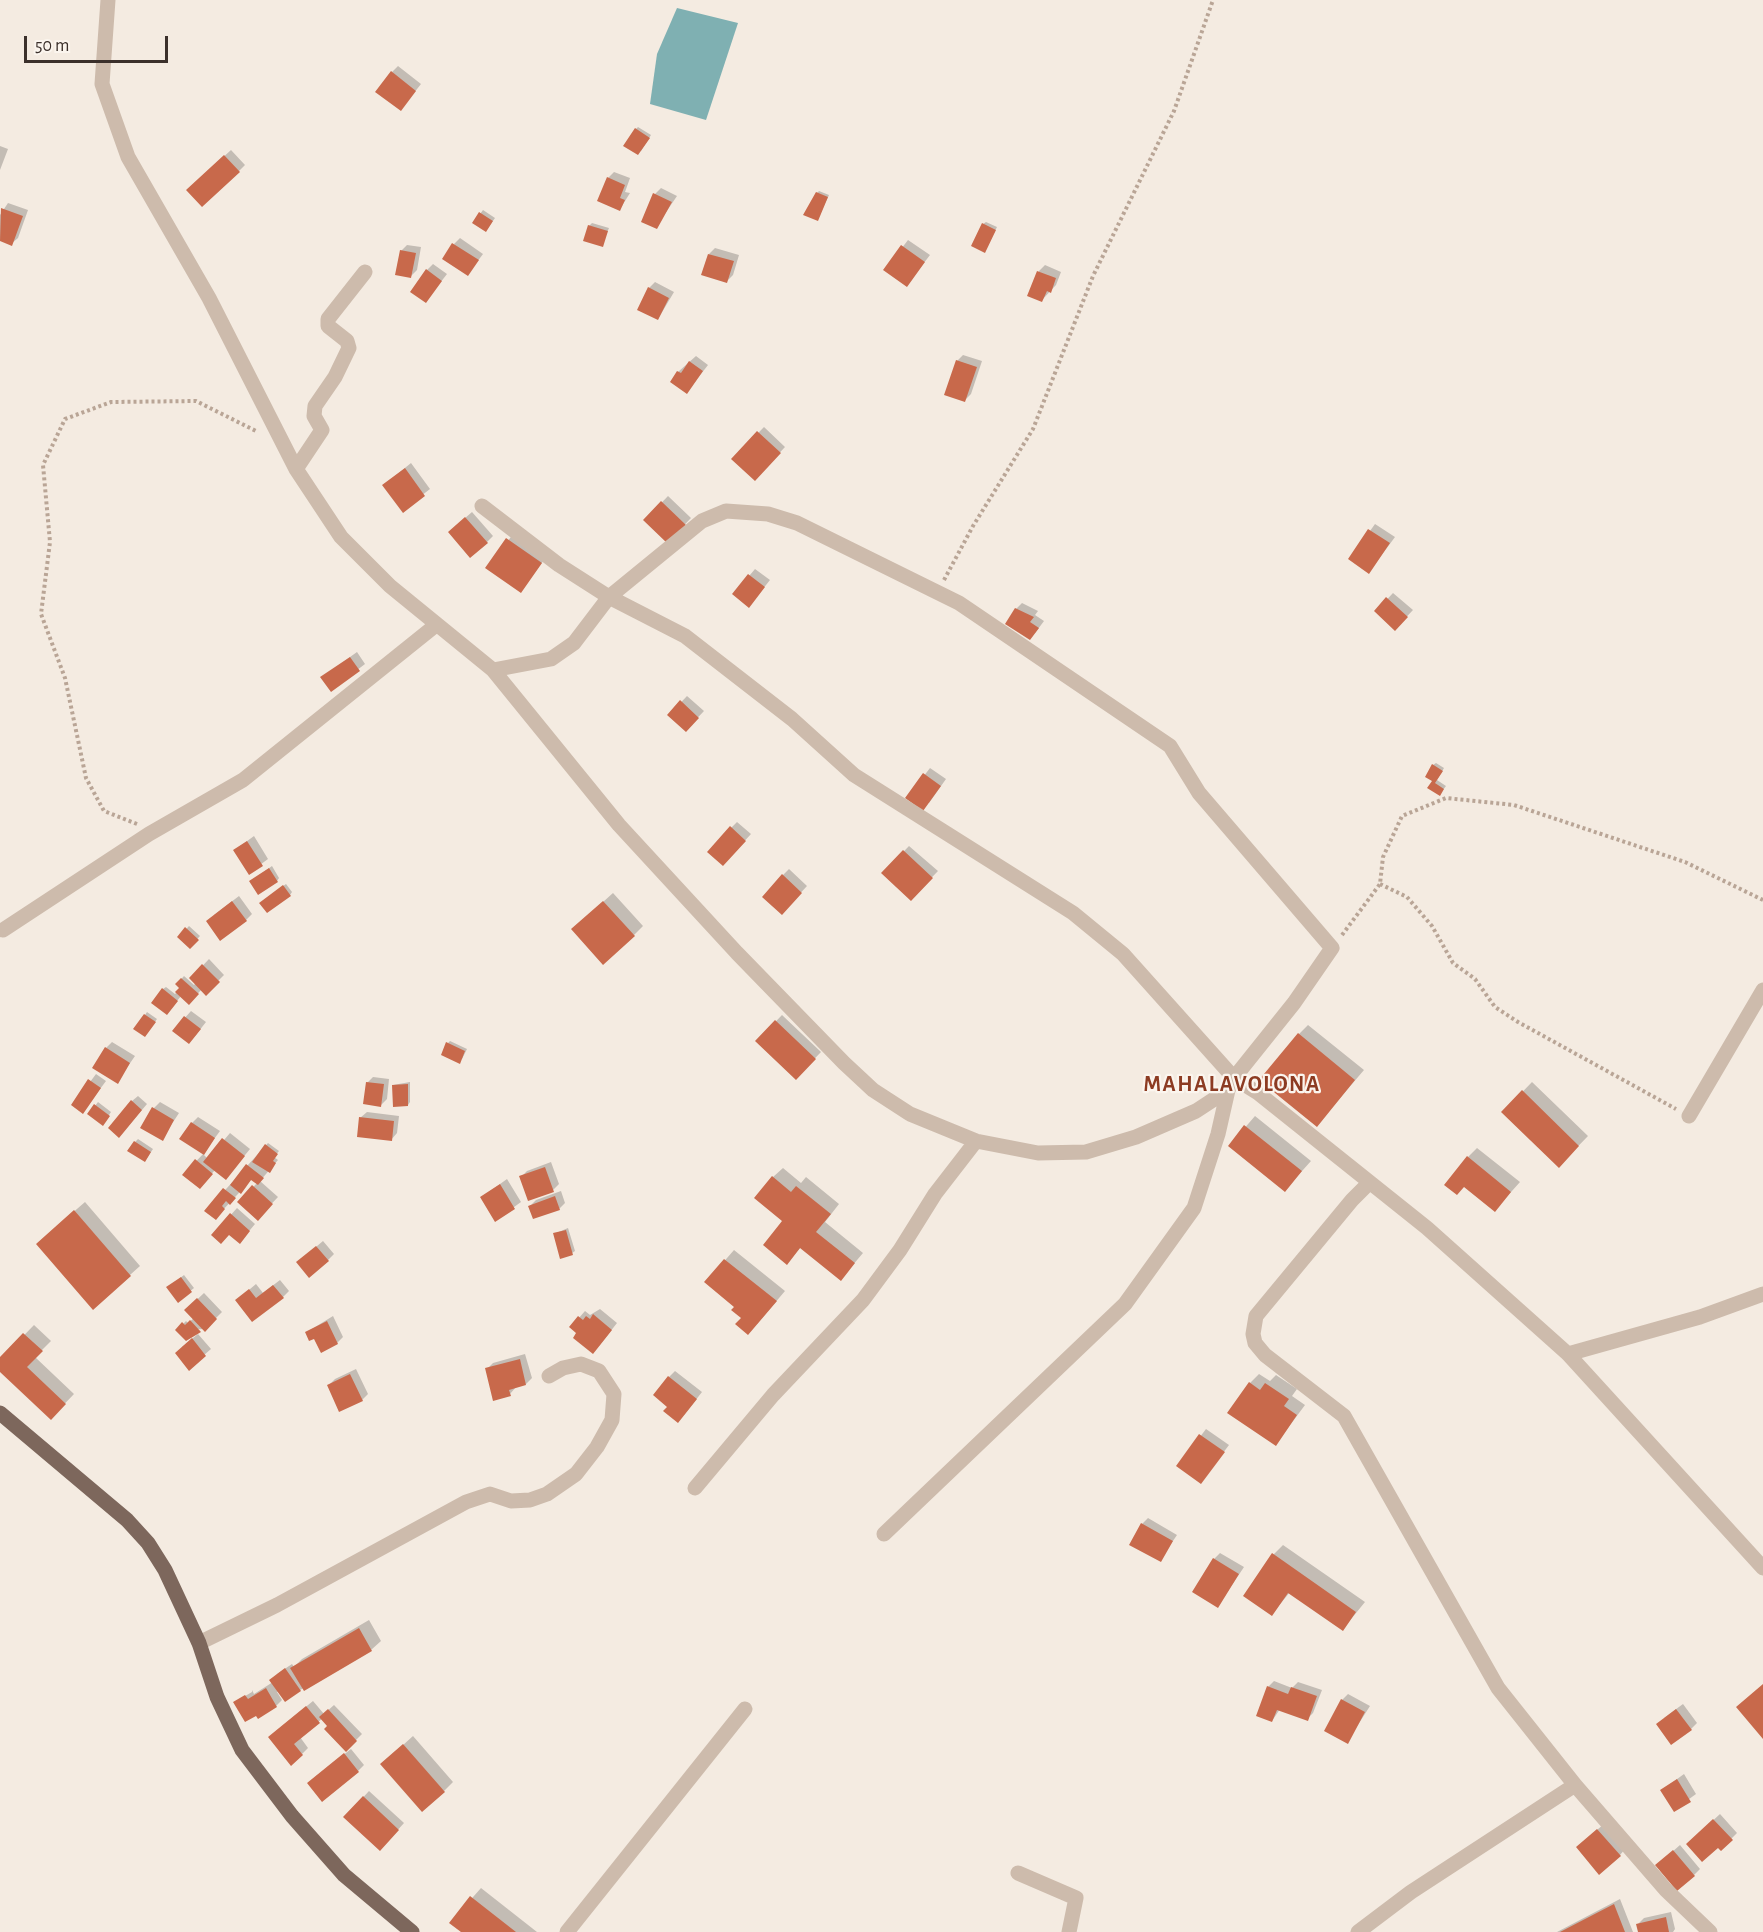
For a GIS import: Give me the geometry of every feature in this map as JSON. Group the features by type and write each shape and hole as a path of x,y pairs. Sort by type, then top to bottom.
{"main road":[{"path":"0,1413 127,1520 148,1543 165,1570 199,1643 217,1697 242,1750 292,1816 344,1875 411,1932"}],"street":[{"path":"108,0 102,84 128,157 209,298 296,469 341,537 390,586 493,670 619,825 737,953 873,1090 910,1114 976,1141 1038,1153 1086,1152 1136,1137 1196,1111 1231,1084 1294,1003 1332,948 1199,793 1170,746 959,603 797,523 768,514 726,511 702,521 609,597 574,643 550,659 493,670"},
{"path":"296,469 321,430 314,416 315,406 348,356 347,341 328,326 328,319 365,272"},
{"path":"482,506 559,565 609,597 685,636 792,719 854,775 1073,913 1123,954 1231,1084 1258,1093 1436,1236 1568,1354 1763,1568"},
{"path":"3,930 148,834 243,780 436,625"},
{"path":"1689,1116 1763,990"},
{"path":"884,1534 996,1430 1125,1304 1194,1208 1218,1134 1231,1084"},
{"path":"695,1488 773,1395 863,1300 900,1250 935,1194 976,1141"},
{"path":"1369,1183 1352,1200 1256,1316 1253,1334 1256,1342 1265,1355 1344,1416 1498,1688 1575,1785 1666,1890 1709,1932"},
{"path":"1568,1354 1700,1317 1763,1294"},
{"path":"199,1643 277,1605 466,1502 490,1494 511,1501 530,1500 547,1494 576,1474 597,1447 612,1420 614,1394 599,1371 581,1364 563,1368 549,1376"},
{"path":"567,1932 745,1709"},
{"path":"1358,1932 1411,1892 1575,1785"},
{"path":"1018,1873 1076,1898 1070,1932"}],"path":[{"path":"938,593 973,526 1033,429 1093,276 1174,111 1213,0"},
{"path":"148,834 135,823 104,811 86,778 65,678 41,614 50,542 43,465 65,419 111,402 196,401 285,446"},
{"path":"1332,948 1380,884 1383,857 1402,816 1446,798 1525,809 1685,862 1763,900"},
{"path":"1380,884 1407,897 1432,927 1453,963 1475,979 1495,1007 1518,1023 1689,1116"}],"water":[{"path":"677,8 738,23 706,120 650,104 657,54"}],"building":[{"path":"391,71 416,91 401,111 375,92"},
{"path":"635,128 650,138 638,155 623,146"},
{"path":"224,155 240,172 202,207 186,190"},
{"path":"607,177 625,185 620,198 625,200 620,211 597,201"},
{"path":"816,192 828,197 818,221 803,215"},
{"path":"653,193 672,202 657,229 641,222"},
{"path":"1,208 23,216 12,246 0,241"},
{"path":"479,212 493,221 486,232 472,223"},
{"path":"982,223 996,230 985,253 971,246"},
{"path":"588,225 608,231 603,247 583,241"},
{"path":"452,243 479,260 468,276 442,259"},
{"path":"901,245 925,262 907,287 883,270"},
{"path":"400,250 416,253 411,278 395,275"},
{"path":"708,254 734,261 727,283 701,275"},
{"path":"426,269 442,281 426,303 410,292"},
{"path":"1037,271 1056,278 1051,293 1047,291 1042,302 1027,296"},
{"path":"648,287 669,298 658,320 637,310"},
{"path":"956,360 977,367 965,402 944,395"},
{"path":"689,361 703,371 687,394 670,382 677,371 681,373"},
{"path":"757,431 781,453 755,481 731,459"},
{"path":"405,468 425,496 403,513 382,485"},
{"path":"661,501 686,525 668,544 643,520"},
{"path":"465,517 488,543 470,558 448,532"},
{"path":"1368,529 1390,543 1369,574 1348,559"},
{"path":"506,538 542,563 521,593 485,568"},
{"path":"748,574 765,587 749,608 732,594"},
{"path":"1386,597 1408,617 1395,631 1374,611"},
{"path":"1015,608 1034,617 1030,622 1039,628 1030,640 1005,624"},
{"path":"350,657 360,671 331,692 320,677"},
{"path":"680,700 699,718 686,732 667,715"},
{"path":"1432,764 1443,771 1435,783 1444,789 1440,796 1427,788 1432,781 1425,777"},
{"path":"923,773 941,786 923,811 905,798"},
{"path":"730,826 746,841 723,866 707,852"},
{"path":"247,841 263,866 249,875 233,850"},
{"path":"903,850 933,878 911,901 881,873"},
{"path":"269,868 278,882 258,895 249,881"},
{"path":"782,874 802,893 782,915 762,897"},
{"path":"283,885 291,896 267,913 259,903"},
{"path":"232,901 247,921 220,941 206,921"},
{"path":"603,901 635,936 603,965 571,929"},
{"path":"185,927 199,940 190,949 177,937"},
{"path":"202,964 220,982 206,996 189,978"},
{"path":"181,978 199,994 189,1005 175,992 179,988 175,984"},
{"path":"162,988 178,1001 167,1015 151,1003"},
{"path":"144,1014 156,1022 145,1037 133,1029"},
{"path":"184,1016 201,1029 189,1044 172,1031"},
{"path":"775,1020 816,1059 796,1080 755,1041"},
{"path":"1298,1033 1355,1080 1317,1127 1259,1080"},
{"path":"446,1042 465,1051 460,1064 441,1055"},
{"path":"105,1047 130,1063 118,1084 92,1068"},
{"path":"88,1079 101,1088 83,1114 71,1105"},
{"path":"366,1082 384,1084 381,1107 363,1104"},
{"path":"408,1084 408,1106 393,1107 392,1085"},
{"path":"1522,1090 1579,1146 1559,1168 1501,1112"},
{"path":"131,1100 142,1110 119,1138 108,1128"},
{"path":"94,1104 110,1116 103,1126 87,1114"},
{"path":"152,1107 174,1120 163,1141 140,1128"},
{"path":"359,1117 394,1121 392,1141 357,1137"},
{"path":"191,1122 215,1138 204,1155 179,1139"},
{"path":"1244,1125 1302,1171 1285,1192 1228,1146"},
{"path":"222,1138 245,1156 226,1180 203,1162"},
{"path":"134,1141 151,1152 145,1162 127,1151"},
{"path":"265,1144 278,1154 273,1161 276,1163 270,1173 252,1162"},
{"path":"1467,1156 1511,1192 1495,1212 1464,1187 1457,1195 1444,1185"},
{"path":"195,1159 213,1174 200,1189 182,1175"},
{"path":"246,1164 264,1178 258,1185 251,1180 241,1194 230,1185"},
{"path":"545,1167 554,1192 528,1201 519,1176"},
{"path":"772,1176 791,1192 796,1186 831,1214 816,1232 855,1263 841,1281 800,1248 787,1265 763,1245 782,1221 754,1198"},
{"path":"500,1184 515,1209 495,1222 480,1197"},
{"path":"252,1185 273,1204 258,1221 237,1202"},
{"path":"223,1188 236,1198 230,1205 226,1201 222,1206 225,1209 216,1220 204,1211"},
{"path":"555,1196 560,1210 533,1219 528,1206"},
{"path":"74,1210 131,1276 93,1310 36,1244"},
{"path":"230,1213 250,1231 240,1244 229,1235 221,1244 211,1235"},
{"path":"566,1230 573,1255 560,1259 553,1233"},
{"path":"316,1246 329,1261 309,1278 296,1262"},
{"path":"724,1259 777,1301 748,1335 735,1324 741,1318 731,1310 734,1307 704,1282"},
{"path":"181,1277 192,1292 178,1303 166,1287"},
{"path":"273,1285 284,1298 252,1322 235,1300 249,1289 256,1298"},
{"path":"197,1298 217,1319 205,1332 184,1310"},
{"path":"593,1314 612,1330 593,1354 573,1338 576,1333 569,1327 578,1316 583,1320 586,1316 590,1319"},
{"path":"190,1320 201,1332 186,1341 175,1330 182,1322 185,1325"},
{"path":"327,1321 338,1344 321,1353 314,1339 309,1341 305,1332"},
{"path":"23,1333 43,1351 27,1367 66,1404 51,1420 0,1372 0,1357"},
{"path":"192,1338 206,1356 189,1371 175,1353"},
{"path":"520,1359 526,1385 509,1390 511,1396 493,1401 485,1368"},
{"path":"350,1374 363,1401 339,1412 327,1385"},
{"path":"668,1376 697,1399 678,1423 663,1411 667,1407 653,1395"},
{"path":"1249,1382 1260,1390 1265,1383 1289,1399 1284,1406 1297,1415 1276,1446 1227,1413"},
{"path":"1199,1434 1225,1452 1201,1484 1176,1466"},
{"path":"1141,1523 1173,1541 1161,1562 1129,1545"},
{"path":"1272,1553 1356,1612 1343,1631 1288,1593 1272,1616 1243,1596"},
{"path":"1213,1558 1239,1574 1218,1608 1192,1592"},
{"path":"359,1628 372,1651 304,1691 290,1668"},
{"path":"285,1668 301,1691 285,1702 269,1680"},
{"path":"1763,1684 1763,1739 1736,1707"},
{"path":"1267,1686 1288,1694 1291,1687 1317,1696 1308,1721 1277,1710 1272,1722 1256,1716"},
{"path":"266,1688 277,1707 258,1719 256,1716 245,1722 233,1702 245,1695 248,1699"},
{"path":"1341,1699 1365,1712 1348,1744 1324,1731"},
{"path":"306,1706 320,1723 294,1744 303,1755 291,1766 268,1737"},
{"path":"328,1709 357,1741 346,1752 324,1729 327,1726 319,1717"},
{"path":"1676,1709 1692,1730 1671,1745 1656,1724"},
{"path":"403,1744 445,1792 422,1812 380,1764"},
{"path":"344,1753 359,1772 322,1802 307,1783"},
{"path":"1677,1779 1691,1802 1674,1812 1660,1790"},
{"path":"363,1796 399,1830 380,1851 343,1817"},
{"path":"1713,1819 1733,1840 1721,1851 1718,1848 1702,1862 1686,1844"},
{"path":"1597,1829 1621,1856 1599,1875 1576,1847"},
{"path":"1673,1850 1695,1876 1677,1891 1655,1865"},
{"path":"470,1896 516,1932 461,1932 449,1923"},
{"path":"1614,1904 1625,1932 1560,1932"},
{"path":"1666,1917 1669,1932 1638,1932 1636,1924"}],"district":[{"name":"MAHALAVOLONA","path":"1232,1084"}]}
